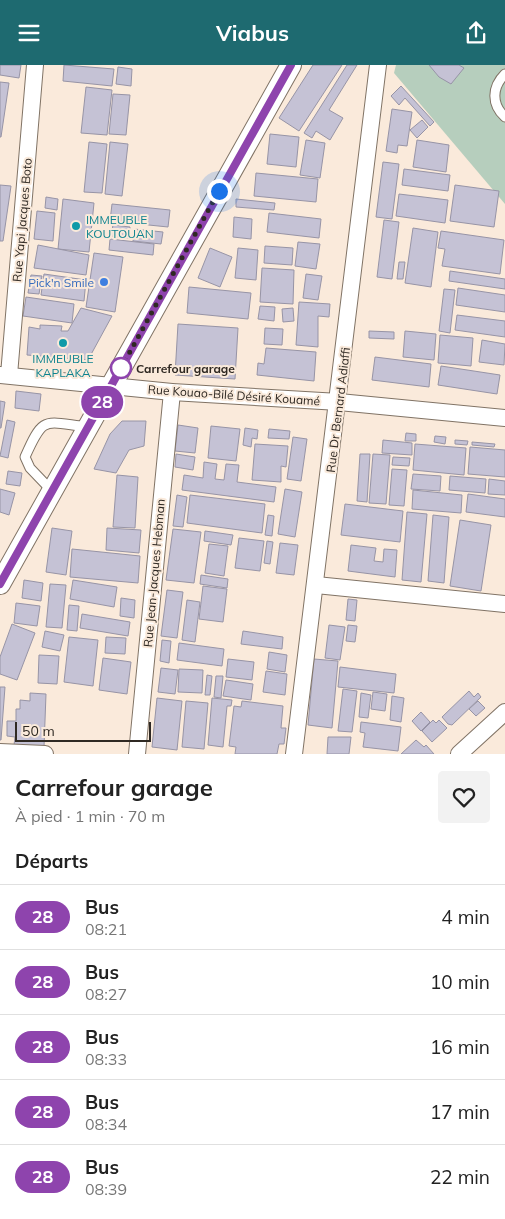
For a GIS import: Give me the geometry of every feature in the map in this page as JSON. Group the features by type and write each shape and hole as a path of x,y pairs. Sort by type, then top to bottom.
{"street":[{"name":"Rue Yapi Jacques Boto","path":"5,375 35,65"},
{"path":"0,584 291,65"},
{"name":"Rue Dr Bernard Adiaffi","path":"294,754 339,402 378,65"},
{"name":"Rue Kouao-Bilé Désiré Kouamé","path":"5,375 172,392 339,402 505,418"},
{"name":"Rue Jean-Jacques Hebman","path":"137,754 172,392"},
{"path":"316,585 505,603"},
{"path":"459,754 505,712"},
{"path":"0,752 45,754"}],"lane":[{"path":"505,74 498,82 494,93 495,103 505,117"},
{"path":"52,491 30,467 25,457 38,429 48,423 88,427"}],"green space":[{"path":"396,65 505,65 505,204 394,73"}],"building":[{"path":"0,65 21,65 19,78 0,75"},
{"path":"64,65 114,69 112,86 63,81"},
{"path":"313,65 342,65 299,131 279,118"},
{"path":"347,65 357,65 329,110 343,118 330,140 316,131 312,138 304,133"},
{"path":"429,65 459,65 464,68 451,84 439,77"},
{"path":"118,67 132,69 131,86 116,84"},
{"path":"0,82 9,83 1,137 0,137"},
{"path":"401,86 434,122 430,126 405,98 399,105 391,96"},
{"path":"86,87 112,90 107,135 81,133"},
{"path":"113,94 130,95 126,135 109,134"},
{"path":"392,109 412,112 407,146 398,145 397,153 386,151"},
{"path":"422,120 428,127 417,138 410,130"},
{"path":"270,134 299,137 296,167 267,164"},
{"path":"306,140 325,143 320,178 300,175"},
{"path":"417,140 449,145 446,172 413,167"},
{"path":"89,142 107,144 102,193 84,192"},
{"path":"110,142 128,144 122,196 105,194"},
{"path":"383,162 399,164 392,219 376,217"},
{"path":"404,169 450,175 448,191 402,185"},
{"path":"256,173 318,179 316,202 254,196"},
{"path":"0,185 11,186 3,241 0,241"},
{"path":"455,185 499,191 494,227 450,221"},
{"path":"399,194 448,200 445,223 396,216"},
{"path":"46,197 58,199 57,210 45,208"},
{"name":"IMMEUBLE KOUTOUAN","path":"63,199 94,203 89,252 58,249"},
{"path":"236,199 275,203 274,210 236,207"},
{"path":"112,204 170,210 168,227 110,221"},
{"path":"37,211 55,213 53,241 34,239"},
{"path":"269,213 321,219 319,238 267,232"},
{"path":"234,217 252,219 251,239 233,237"},
{"path":"384,220 399,222 392,279 377,277"},
{"path":"113,225 130,227 129,238 111,236"},
{"path":"413,228 438,232 431,287 405,283"},
{"path":"134,229 163,232 161,244 133,241"},
{"path":"441,231 504,240 500,274 442,266 445,249 438,248"},
{"path":"110,239 154,244 153,255 109,250"},
{"path":"298,242 320,244 316,269 295,266"},
{"path":"38,245 89,255 86,275 34,268"},
{"path":"265,246 293,248 292,265 264,263"},
{"path":"210,248 232,257 220,287 198,278"},
{"path":"238,248 258,250 256,280 235,278"},
{"name":"Pick'n Smile","path":"94,253 123,257 115,312 86,307"},
{"path":"399,262 405,262 403,279 397,279"},
{"path":"262,268 294,270 293,304 260,302"},
{"path":"450,271 505,279 505,289 449,281"},
{"path":"44,274 86,280 84,301 41,295"},
{"path":"306,274 322,276 318,300 303,298"},
{"path":"31,275 42,276 39,294 28,293"},
{"path":"189,287 251,293 248,319 187,313"},
{"path":"458,288 505,295 505,312 456,305"},
{"path":"444,289 455,290 450,333 439,331"},
{"path":"26,297 74,304 72,323 23,316"},
{"path":"299,302 330,304 329,317 318,316 318,347 296,345"},
{"path":"260,306 275,307 274,321 258,319"},
{"name":"IMMEUBLE KAPLAKA","path":"81,308 112,316 88,360 27,355 29,327 40,329 40,325 62,326 61,331 68,331"},
{"path":"293,308 294,321 283,322 282,309"},
{"path":"457,315 505,321 505,337 455,330"},
{"path":"178,324 238,328 235,379 175,375"},
{"path":"265,328 283,329 282,345 264,344"},
{"path":"369,331 394,332 394,339 369,338"},
{"path":"405,331 436,334 434,360 403,357"},
{"path":"440,335 473,338 471,366 438,363"},
{"path":"482,340 505,344 504,365 479,362"},
{"path":"266,348 316,352 314,381 257,375 258,363 264,364"},
{"path":"375,357 431,364 429,387 372,380"},
{"path":"441,366 500,375 497,394 438,385"},
{"path":"16,391 41,394 39,411 15,408"},
{"path":"0,401 5,402 1,428 0,428"},
{"path":"7,420 15,422 8,458 0,456"},
{"path":"122,421 146,421 144,446 129,450 116,473 94,469 110,434"},
{"path":"178,425 198,428 195,453 175,451"},
{"path":"211,426 240,429 236,461 208,458"},
{"path":"245,428 258,430 257,439 252,438 251,447 243,445"},
{"path":"269,429 290,431 289,439 268,438"},
{"path":"406,433 416,434 416,441 405,441"},
{"path":"435,436 446,437 445,444 434,442"},
{"path":"293,437 307,439 301,481 287,479"},
{"path":"383,440 412,443 412,455 382,453"},
{"path":"455,440 468,441 467,445 455,444"},
{"path":"472,442 495,444 494,447 472,445"},
{"path":"255,444 288,446 286,467 281,466 281,482 252,480"},
{"path":"415,444 466,448 464,475 413,470"},
{"path":"470,447 505,450 505,477 468,474"},
{"path":"176,454 195,457 193,470 175,467"},
{"path":"360,454 370,454 367,502 357,501"},
{"path":"373,454 390,455 386,504 369,503"},
{"path":"393,457 410,458 409,466 392,465"},
{"path":"204,462 217,464 215,479 224,480 226,464 239,465 237,482 276,487 274,502 182,490 184,475 203,478"},
{"path":"392,469 407,470 404,506 389,505"},
{"path":"8,471 22,473 20,486 6,484"},
{"path":"413,474 441,476 440,491 411,489"},
{"path":"117,475 138,477 135,528 113,527"},
{"path":"450,476 486,479 485,493 449,490"},
{"path":"489,479 505,481 505,495 488,494"},
{"path":"0,489 15,493 9,515 0,512"},
{"path":"285,489 302,492 295,537 278,534"},
{"path":"413,490 462,495 461,513 412,509"},
{"path":"468,494 505,499 505,517 466,512"},
{"path":"177,495 187,497 183,527 173,526"},
{"path":"190,495 265,504 262,533 187,523"},
{"path":"345,504 403,511 400,542 341,535"},
{"path":"407,512 427,514 421,582 402,580"},
{"path":"268,515 274,516 272,536 265,535"},
{"path":"433,515 449,517 444,583 428,581"},
{"path":"460,520 491,525 481,591 450,586"},
{"path":"52,528 72,531 66,575 46,572"},
{"path":"107,528 141,530 139,553 106,550"},
{"path":"173,529 201,532 194,583 166,580"},
{"path":"205,531 233,535 231,545 204,541"},
{"path":"239,538 264,541 260,571 235,568"},
{"path":"267,541 273,542 270,564 264,563"},
{"path":"280,543 298,545 294,575 276,573"},
{"path":"209,544 228,546 224,576 205,573"},
{"path":"351,545 376,548 374,561 383,562 384,549 397,550 395,577 348,571"},
{"path":"72,549 140,556 138,583 70,577"},
{"path":"201,575 228,579 227,588 200,584"},
{"path":"24,580 43,583 41,601 22,598"},
{"path":"73,580 117,587 114,607 70,599"},
{"path":"50,584 66,585 62,628 46,627"},
{"path":"203,586 227,589 223,622 199,619"},
{"path":"167,590 183,592 177,638 161,636"},
{"path":"121,598 135,600 134,618 120,616"},
{"path":"348,599 357,600 355,621 346,620"},
{"path":"187,600 200,602 195,642 182,640"},
{"path":"16,603 40,606 37,626 14,623"},
{"path":"69,605 79,606 77,631 67,630"},
{"path":"82,614 130,622 128,636 80,628"},
{"path":"12,624 35,633 17,680 0,674 0,657"},
{"path":"329,625 345,627 340,660 325,658"},
{"path":"348,625 357,626 355,642 346,641"},
{"path":"45,631 64,635 60,651 42,647"},
{"path":"243,631 283,637 282,649 241,644"},
{"path":"69,637 98,640 93,686 64,682"},
{"path":"106,637 126,638 125,654 105,653"},
{"path":"162,640 171,641 169,663 160,661"},
{"path":"179,643 224,649 222,666 177,660"},
{"path":"269,652 287,655 285,672 267,669"},
{"path":"39,655 59,656 57,684 38,683"},
{"path":"103,658 131,662 127,694 99,690"},
{"path":"228,659 254,662 252,680 226,677"},
{"path":"314,659 338,661 332,728 308,725"},
{"path":"340,667 396,674 394,693 338,687"},
{"path":"161,668 178,670 175,694 158,692"},
{"path":"179,669 203,670 202,693 178,692"},
{"path":"266,671 287,674 285,695 263,692"},
{"path":"207,675 212,676 210,695 205,695"},
{"path":"216,676 223,676 221,698 214,697"},
{"path":"226,680 253,684 251,700 223,696"},
{"path":"0,687 5,687 1,740 0,740"},
{"path":"343,689 357,691 352,732 338,731"},
{"path":"469,691 474,697 478,693 481,697 452,725 448,724 442,717"},
{"path":"373,692 387,694 385,711 371,709"},
{"path":"30,693 46,694 44,747 14,745 15,737 7,736 7,721 16,721 16,709 20,709 20,700 30,701"},
{"path":"361,693 371,695 368,718 359,717"},
{"path":"392,696 404,698 401,722 390,720"},
{"path":"157,698 182,701 177,750 152,747"},
{"path":"212,698 232,700 231,706 227,706 223,747 208,745"},
{"path":"186,701 208,703 204,749 182,747"},
{"path":"242,701 283,706 281,728 286,728 284,744 279,744 277,754 235,754 236,747 229,746 234,706 241,707"},
{"path":"478,701 485,708 476,716 469,709"},
{"path":"421,712 430,722 421,731 412,721"},
{"path":"433,720 436,723 439,720 447,728 432,742 422,731"},
{"path":"361,722 401,727 398,751 363,747 365,733 360,732"},
{"path":"328,737 351,737 349,754 327,754"},
{"path":"416,740 424,747 426,745 434,754 401,754"}],"bus line":[{"name":"28","path":"0,584 201,222 291,65"}],"place":[{"name":"IMMEUBLE KOUTOUAN","path":"76,226"},
{"name":"Pick'n Smile","path":"104,282"},
{"name":"IMMEUBLE KAPLAKA","path":"63,343"},
{"name":"Carrefour garage","path":"121,368"}],"route":[{"path":"121,368 219,191"}]}
